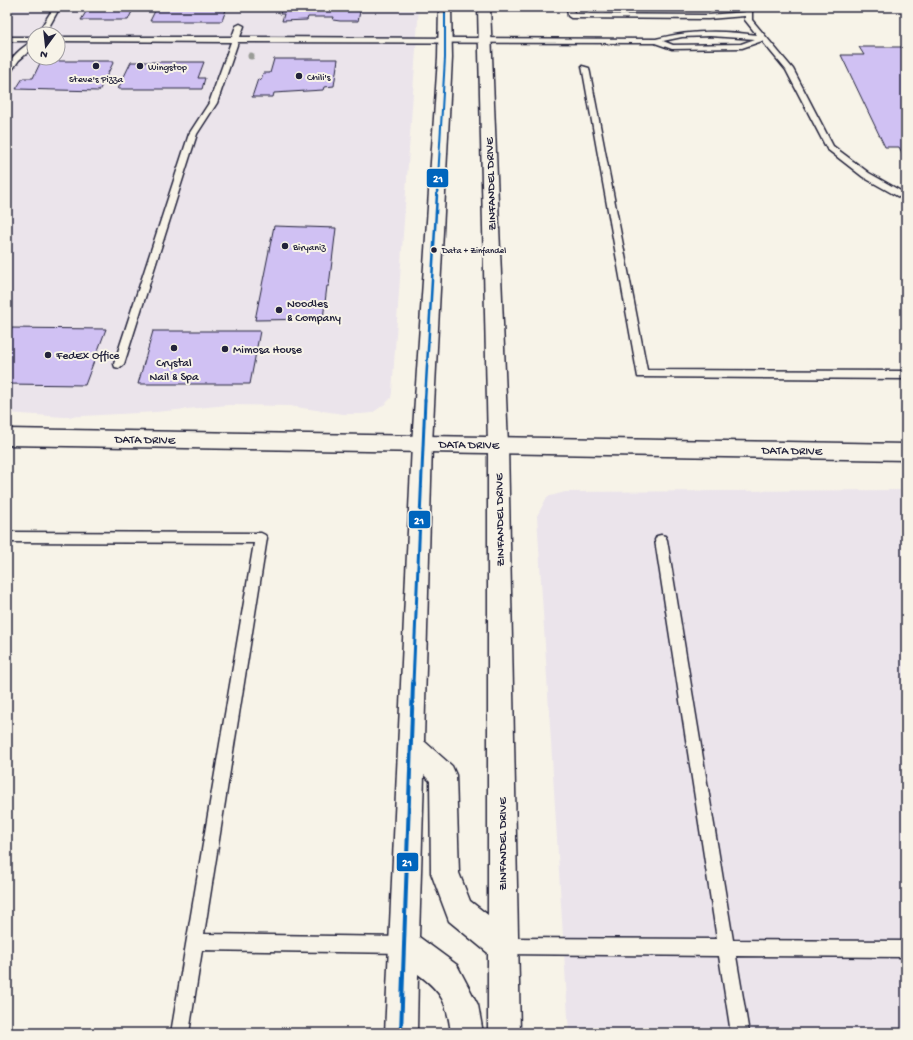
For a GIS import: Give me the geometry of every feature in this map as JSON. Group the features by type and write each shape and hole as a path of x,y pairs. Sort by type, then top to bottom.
{"main road":[{"path":"401,1033 422,444 446,7"},
{"name":"ZINFANDEL DRIVE","path":"484,7 498,445 504,1033"},
{"name":"DATA DRIVE","path":"7,437 906,452"},
{"path":"412,747 443,775 446,873 459,911 502,946"},
{"path":"405,945 446,976 463,1005 467,1033"}],"lane":[{"path":"46,26 57,7"},
{"path":"570,7 572,16 708,17 748,11 748,20 789,69 830,147 866,175 906,198"},
{"path":"119,364 193,134 213,103 237,40 240,26"},
{"path":"66,39 656,41 673,35 740,34 764,38"},
{"path":"656,41 672,47 742,46 764,38"},
{"path":"7,39 26,39"},
{"path":"7,71 16,58 26,50"},
{"path":"585,68 642,374 906,375"},
{"path":"7,537 261,538 180,1033"},
{"path":"661,540 740,1033"},
{"path":"195,942 405,945"},
{"path":"502,946 906,949"}],"shaded area":[{"path":"7,7 419,7 391,398 372,413 361,414 343,414 289,406 228,405 156,412 64,417 7,413"},
{"path":"906,490 906,1033 569,1033 537,516 547,497 565,492"}],"building":[{"path":"89,7 134,7 128,20 81,20"},
{"path":"157,7 227,7 222,21 150,21"},
{"path":"282,7 361,7 358,21 333,20 334,17 308,17 307,20 282,21 284,14 280,14"},
{"path":"859,47 906,47 906,160 899,147 885,147 841,55 864,55"},
{"name":"Chili's","path":"274,59 338,59 334,86 324,87 323,90 274,93 273,97 252,97 258,79 261,80 263,73 270,73"},
{"path":"66,61 114,61 99,91 16,89 23,78 33,78 39,66 66,66"},
{"path":"131,62 204,62 198,78 205,78 202,89 118,89"},
{"path":"274,226 336,228 329,286 327,286 323,319 255,320"},
{"path":"7,328 106,329 85,385 7,384"},
{"path":"153,331 260,331 250,384 138,384"}],"transit line":[{"name":"21","path":"401,1033 422,444 445,58 445,7"}],"place":[{"name":"Steve's Pizza","path":"96,66"},
{"name":"Wingstop","path":"140,66"},
{"name":"Chili's","path":"299,76"},
{"name":"Biryaniz","path":"285,246"},
{"name":"Data + Zinfandel","path":"434,250"},
{"name":"Noodles & Company","path":"279,310"},
{"name":"Crystal Nail & Spa","path":"174,348"},
{"name":"Mimosa House","path":"225,349"},
{"name":"FedEx Office","path":"48,355"}]}
